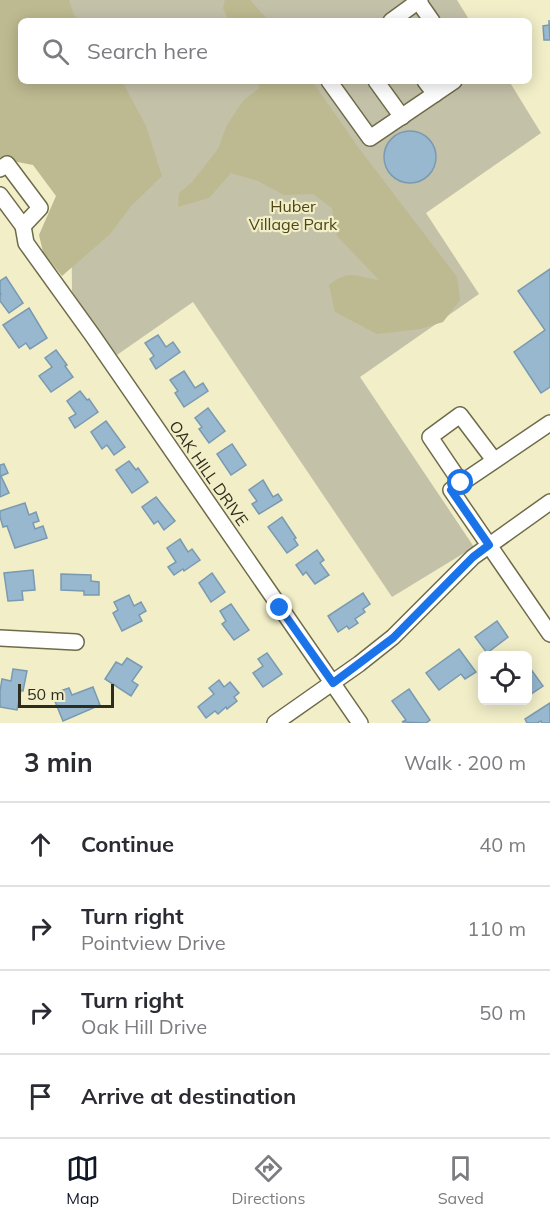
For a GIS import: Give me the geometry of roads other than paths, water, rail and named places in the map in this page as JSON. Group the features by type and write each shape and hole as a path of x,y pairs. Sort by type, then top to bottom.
{"street":[{"path":"395,18 419,0 430,18"},
{"path":"330,84 370,138 450,84"},
{"path":"378,84 402,117"},
{"path":"427,84 435,94"},
{"path":"0,169 7,164 40,208 23,226 0,195"},
{"name":"OAK HILL DRIVE","path":"23,226 26,243 93,336 360,723"},
{"path":"461,483 430,438 460,415 494,460"},
{"path":"550,423 451,490 550,633"},
{"path":"275,723 393,638 473,557 550,502"},
{"path":"0,638 76,642"}],"park label":[{"name":"Huber Village Park","path":"293,215"}]}
